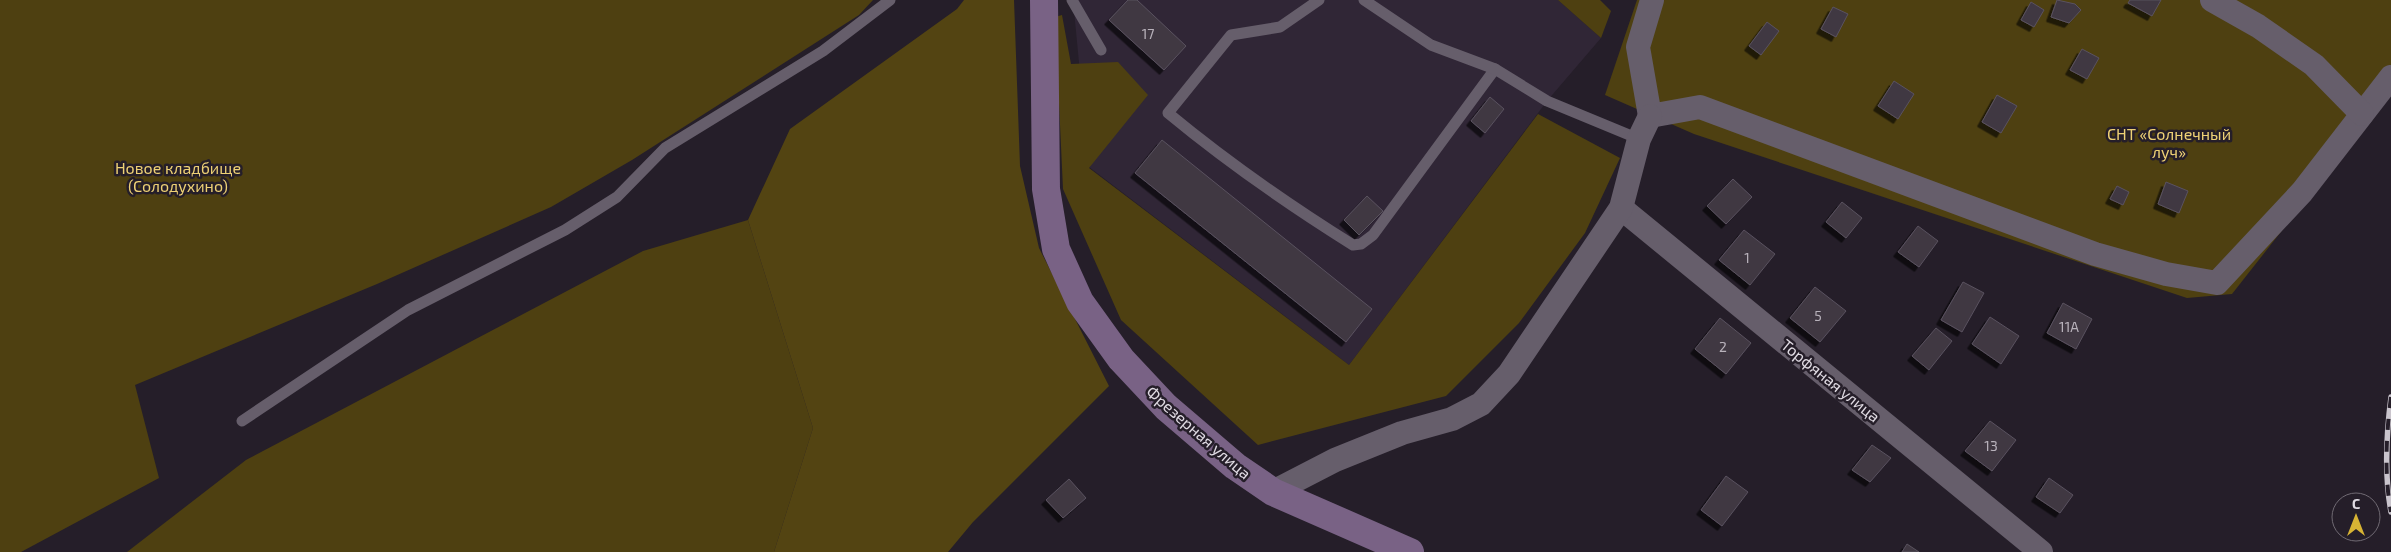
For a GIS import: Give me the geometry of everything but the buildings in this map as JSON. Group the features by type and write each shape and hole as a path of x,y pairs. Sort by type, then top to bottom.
{"street":[{"name":"Фрезерная улица","path":"1044,0 1046,188 1056,249 1080,302 1121,359 1166,407 1235,466 1273,492 1410,552"},
{"path":"1273,492 1335,460 1402,433 1452,419 1480,404 1509,374 1621,208 1639,139 1650,116 1638,47 1652,0"},
{"path":"2212,0 2258,26 2314,65 2362,114"},
{"path":"1650,116 1700,107 2095,254 2166,274 2218,283 2302,192 2391,77"},
{"name":"Торфяная улица","path":"1621,208 2041,552"}],"lane":[{"path":"242,421 408,310 565,230 617,197 665,148 823,51 890,0"},
{"path":"1072,0 1101,50"},
{"path":"1319,0 1280,27 1231,35 1168,113 1198,138 1306,216 1352,245 1361,244 1373,235 1495,70"},
{"path":"1364,0 1431,44 1495,70 1547,102 1639,139"}],"shaded area":[{"path":"964,0 1014,0 1020,166 1039,248 1109,386 973,522 948,552 774,552 813,428 748,220 790,129 957,9"},
{"path":"1073,0 1558,0 1601,38 1547,101 1349,365 1089,167"}],"green space":[{"name":"Новое кладбище (Солодухино)","path":"0,0 873,0 859,15 632,160 551,207 377,284 135,385 159,478 21,552 0,552"},
{"path":"1558,0 1600,0 1611,11 1601,38"},
{"name":"СНТ «Солнечный луч»","path":"1637,0 2391,0 2391,92 2232,294 2187,298 1694,134 1605,95"},
{"path":"1062,15 1071,64 1118,62 1148,95 1089,168 1349,365 1538,114 1620,158 1585,233 1519,323 1446,396 1258,445 1121,320 1063,189 1055,17"},
{"path":"748,220 813,428 774,552 127,552 246,460 643,251"}],"railway":[{"path":"2391,397 2386,455 2391,512"}]}
